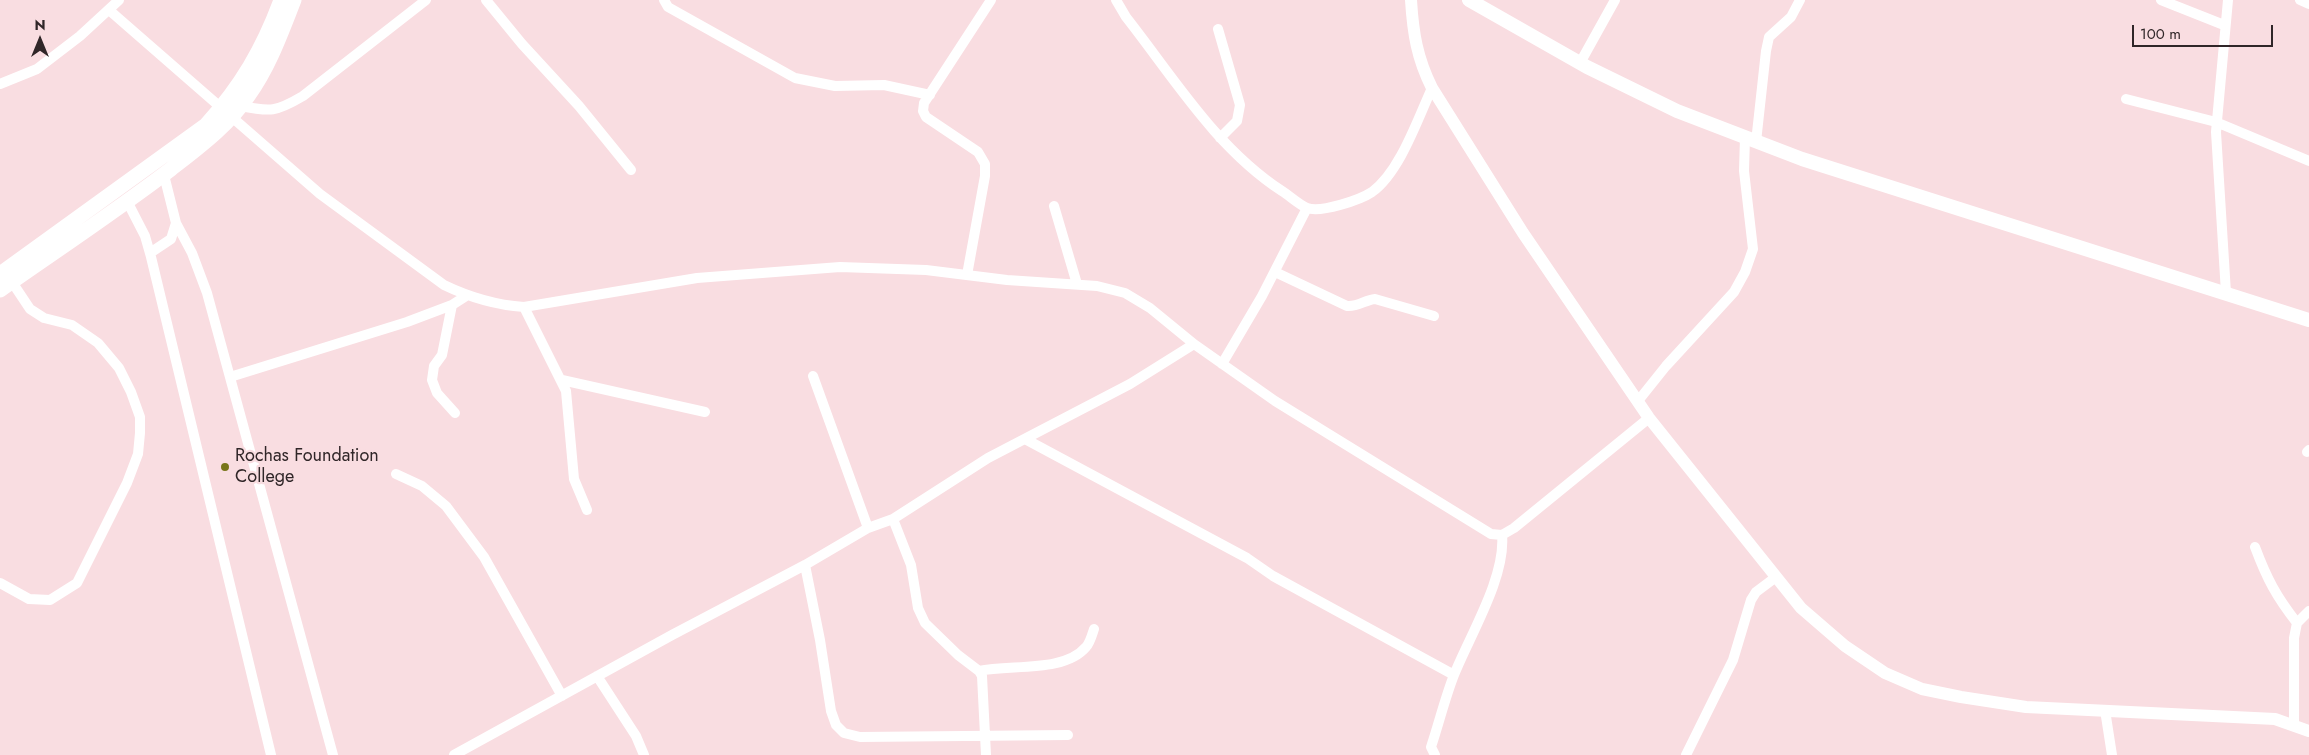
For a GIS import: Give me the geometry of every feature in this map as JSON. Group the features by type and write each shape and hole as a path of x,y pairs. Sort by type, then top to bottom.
{"main road":[{"path":"4,282 127,201 200,147 226,113 254,63 282,0"},
{"path":"4,282 206,125 240,106 265,68 280,38 294,0"},
{"path":"1469,0 1488,5 1580,63 1677,111 1802,159 2309,320"}],"street":[{"path":"0,84 37,69 80,36 119,0"},
{"path":"240,106 265,111 283,108 303,96 426,0"},
{"path":"486,0 522,44 579,106 631,170"},
{"path":"664,0 668,7 795,78 835,86 884,85 930,95"},
{"path":"967,275 985,176 985,164 978,152 926,117 922,111 930,95 991,0"},
{"path":"1116,0 1126,17 1220,138 1261,178 1308,208 1318,209 1334,206 1372,192 1388,175 1398,158 1432,88"},
{"path":"1411,0 1413,32 1421,66 1432,88 1523,233 1648,418 1801,608 1846,646 1885,673 1922,689 2026,706 2275,719 2309,731"},
{"path":"1580,63 1615,0"},
{"path":"1638,401 1666,366 1734,292 1746,272 1753,248 1744,171 1766,51 1769,37 1791,17 1800,0"},
{"path":"2161,0 2224,26"},
{"path":"2226,293 2218,183 2216,122 2228,0"},
{"path":"2300,0 2309,4"},
{"path":"109,10 320,194 444,285 466,296 497,305 524,307 697,278 840,267 926,270 1096,286 1125,293 1150,308 1194,344 1275,401 1491,534 1502,535 1514,528 1648,418"},
{"path":"1218,29 1240,105 1237,121 1220,138"},
{"path":"2126,99 2216,122 2309,161"},
{"path":"164,175 176,223 192,253 207,293 332,755"},
{"path":"127,201 145,236 150,253 271,755"},
{"path":"1054,206 1077,284"},
{"path":"1222,364 1275,272 1308,208"},
{"path":"150,253 171,239 176,223"},
{"path":"1275,272 1347,306 1354,306 1375,298 1434,316"},
{"path":"0,583 29,599 50,600 77,583 127,482 138,454 140,433 140,417 131,392 119,368 98,343 72,325 44,318 30,309 4,282"},
{"path":"230,376 407,322 452,305 466,296"},
{"path":"452,305 442,355 434,366 432,380 437,392 455,413"},
{"path":"524,307 562,380 570,413 574,479 587,510"},
{"path":"454,755 805,565 868,528 893,519 988,458 1130,384 1194,344"},
{"path":"814,376 868,528"},
{"path":"562,380 705,412"},
{"path":"1025,439 1247,558 1273,576 1454,675"},
{"path":"396,474 422,486 446,506 484,557 562,696"},
{"path":"893,519 911,565 918,608 925,623 958,655 979,671 983,681 987,736 986,755"},
{"path":"1435,755 1431,748 1454,675 1473,634 1494,578 1503,548 1502,535"},
{"path":"2255,547 2268,582 2276,597 2296,623"},
{"path":"805,565 820,640 831,711 836,725 844,733 860,737 1068,735"},
{"path":"1686,755 1733,660 1750,600 1756,592 1776,577"},
{"path":"2294,725 2294,638 2296,623 2309,611"},
{"path":"979,671 994,668 1058,664 1069,660 1087,647 1094,629"},
{"path":"597,676 636,736 644,755"},
{"path":"2105,710 2112,755"}],"place":[{"name":"Rochas Foundation College","path":"225,467"}]}
